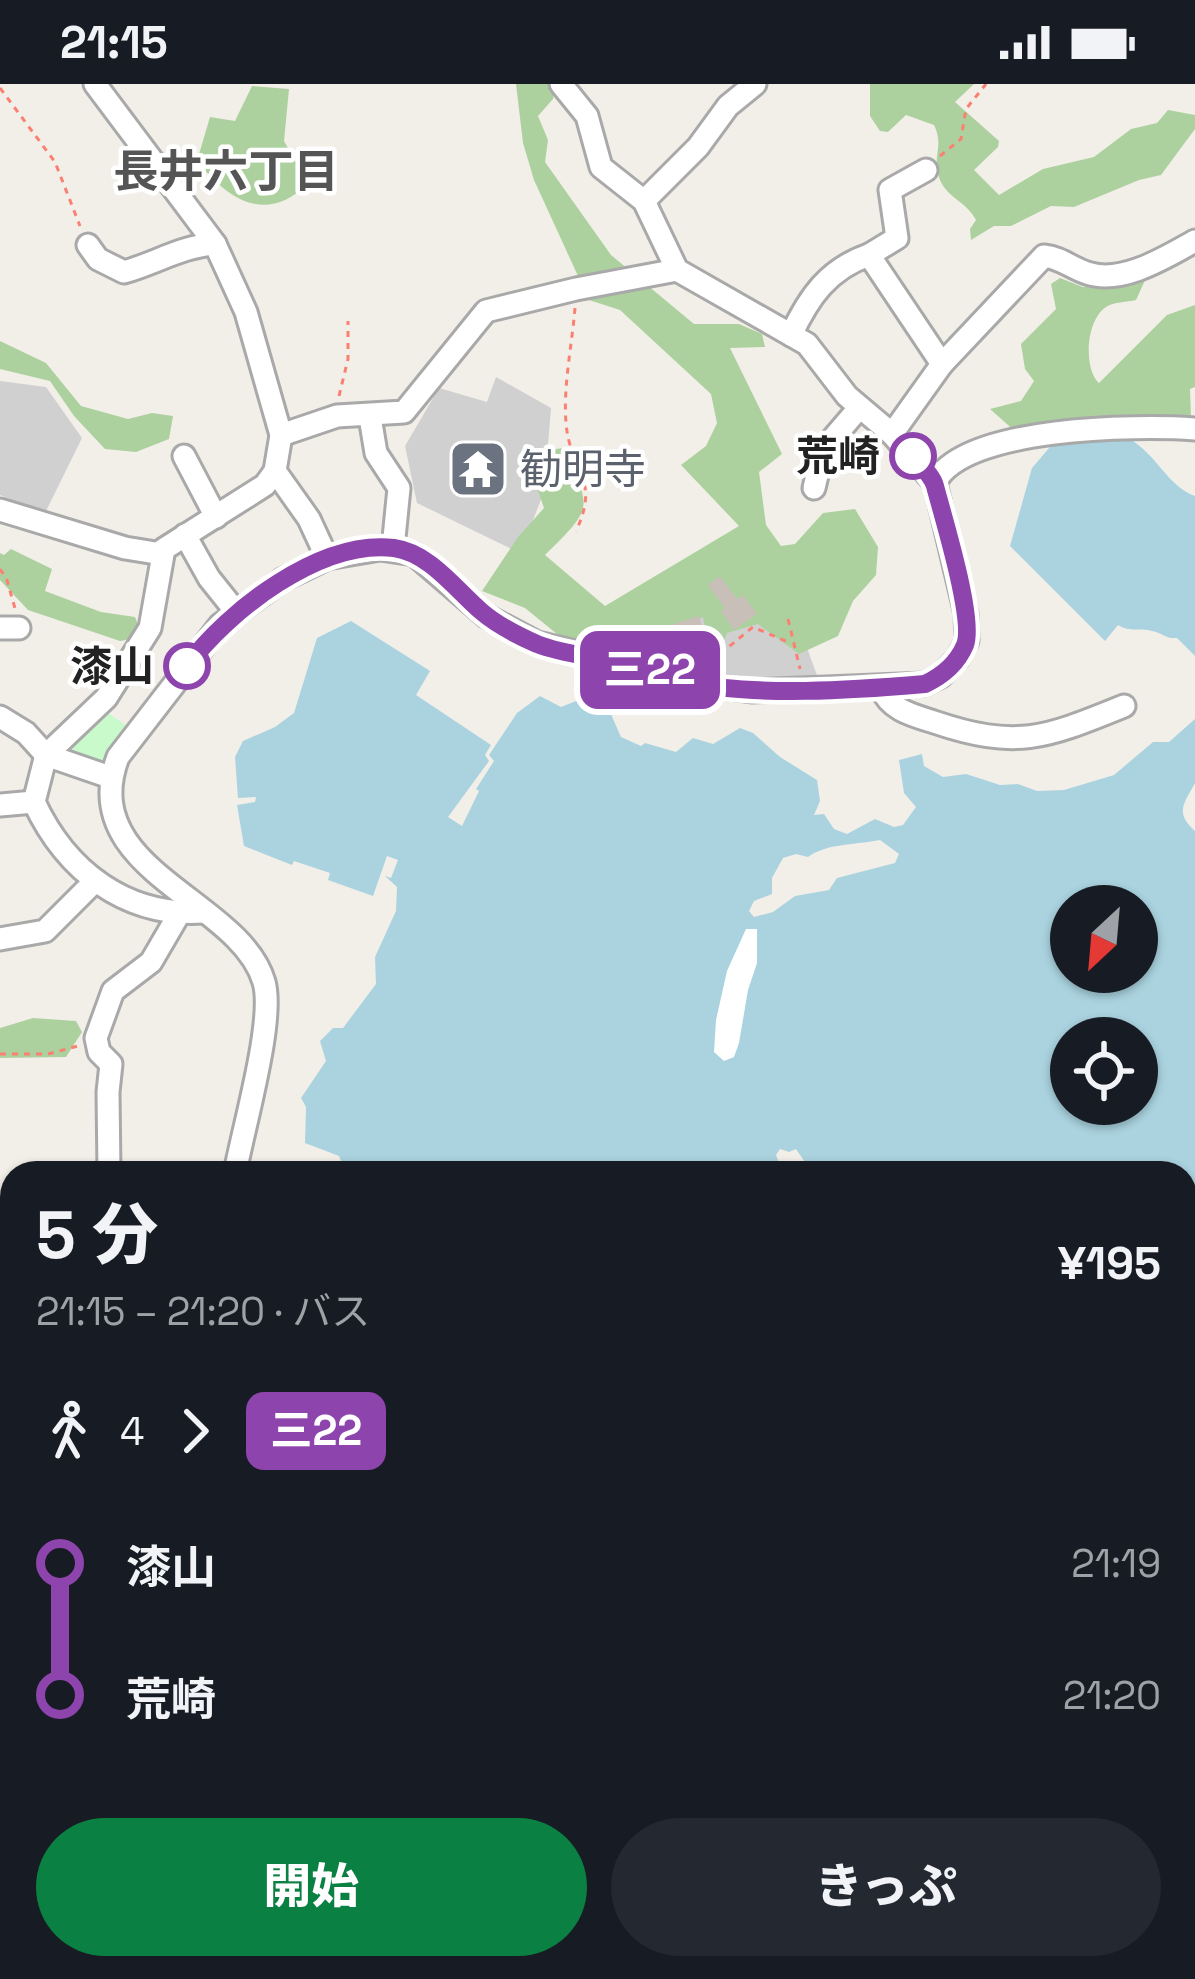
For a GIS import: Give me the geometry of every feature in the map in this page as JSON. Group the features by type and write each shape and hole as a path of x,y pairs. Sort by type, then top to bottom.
{"street":[{"path":"95,84 215,244 246,312 281,435 275,471 266,485 162,554 151,628 106,698 46,754 34,802 95,881 113,896 191,913"},
{"path":"237,1161 262,1038 266,986 247,949 191,913 130,846 113,809 110,777 118,758 220,625 282,580 327,558 393,548 414,554 486,616 537,644 686,682 753,691 925,684 941,676 967,640 966,614 935,482 892,434 859,408 807,344 677,270 644,201 601,167 587,116 561,84"},
{"path":"644,201 698,147 728,106 755,84"},
{"path":"791,335 806,303 825,280 897,238 890,190 926,170"},
{"path":"892,434 941,364 1044,256 1060,258 1090,275 1115,273 1152,266 1195,241"},
{"path":"88,244 98,259 124,272 188,247 215,244"},
{"path":"869,256 941,364"},
{"path":"281,435 337,416 404,412 486,311 677,270"},
{"path":"814,488 823,450 859,408"},
{"path":"370,417 376,453 400,488 393,548"},
{"path":"935,482 940,471 966,453 1076,429 1195,429"},
{"path":"184,456 216,517"},
{"path":"275,471 309,519 327,558"},
{"path":"0,510 124,548 162,554"},
{"path":"185,536 209,578 237,613"},
{"path":"881,688 900,711 976,736 1012,740 1054,734 1124,706"},
{"path":"0,717 26,733 46,754 110,777"},
{"path":"0,805 34,802"},
{"path":"0,939 45,931 95,881"},
{"path":"109,1161 111,1064 99,1052 96,1038 113,991 151,962 191,913"}],"path":[{"path":"926,170 961,139 967,109 986,84"},
{"path":"0,88 55,162 88,244"},
{"path":"576,289 566,417 568,443 589,501 576,531"},
{"path":"337,416 348,359 348,321"},
{"path":"0,569 7,580 9,628"},
{"path":"788,619 795,636 790,643"},
{"path":"647,669 665,656 726,649 753,628 790,643 806,688"},
{"path":"0,1054 48,1054 96,1038"}],"shaded area":[{"name":"勧明寺","path":"496,377 551,408 544,492 520,553 417,503 405,446 439,388 487,402"},
{"path":"0,381 46,387 82,438 45,513 0,495"},
{"path":"779,571 818,678 751,684 667,674 646,663 638,637"}],"green space":[{"path":"516,84 557,84 553,99 538,116 548,140 545,162 611,255 694,324 739,324 762,334 765,347 730,348 782,454 759,472 766,525 781,546 795,544 823,513 855,509 878,547 876,575 853,601 838,636 799,654 758,624 727,633 713,667 703,617 610,651 568,643 525,608 482,591 544,508 533,476 544,456 556,449 563,448 573,468 583,506 573,527 545,555 605,606 739,526 681,465 706,446 717,423 711,394 620,310 589,300 534,180 523,143"},
{"path":"870,84 974,84 955,102 999,141 974,170 999,195 1043,169 1094,157 1131,129 1157,123 1168,110 1195,115 1195,129 1161,175 1074,207 1051,206 1011,226 994,226 971,240 970,229 976,220 938,174 934,125 906,115 888,132 880,131 870,116"},
{"path":"252,86 289,89 284,141 308,183 278,203 263,205 235,196 197,161 210,117 235,121"},
{"path":"1152,265 1136,300 1109,305 1099,313 1091,333 1091,367 1099,383 1167,315 1195,305 1191,417 1084,419 1017,433 990,409 1021,401 1034,381 1025,369 1021,344 1056,309 1051,284 1060,278 1083,287"},
{"path":"0,341 46,363 81,406 128,419 152,413 173,416 169,439 136,452 105,449 50,381 0,369"},
{"path":"11,549 52,569 45,591 101,612 135,617 139,627 131,639 120,641 28,610 0,580 0,553"},
{"path":"105,711 127,726 103,767 62,752"},
{"path":"33,1018 76,1021 82,1032 66,1057 0,1058 0,1028"}],"water":[{"path":"1128,438 1195,496 1195,656 1177,638 1118,625 1105,641 1010,546 1032,468 1055,441"},
{"path":"351,621 430,671 416,695 491,745 485,755 489,761 448,817 462,826 476,789 494,761 489,755 517,713 540,696 561,707 581,699 610,712 621,737 641,746 645,743 676,752 693,738 713,744 740,728 753,733 817,780 820,801 814,815 824,814 834,829 847,834 875,819 894,827 903,825 916,807 904,793 899,760 922,754 924,766 943,777 966,774 1000,785 1064,790 1114,775 1153,742 1169,742 1195,719 1195,783 1183,812 1195,831 1195,1161 804,1161 796,1149 780,1149 778,1161 341,1161 305,1143 306,1107 301,1098 326,1061 320,1041 333,1028 343,1028 376,984 375,957 396,911 397,887 385,876 391,878 398,860 387,856 373,896 328,880 330,873 294,861 292,865 244,846 237,805 255,802 256,797 238,798 235,757 243,741 294,713 317,638","holes":["880,840 899,854 895,863 837,878 829,890 795,896 773,912 754,917 749,911 754,901 772,894 772,878 783,858"]}],"pier":[{"path":"746,929 757,929 757,963 739,1043 734,1057 724,1061 714,1052 716,1020 727,971"}],"building":[{"path":"720,576 737,599 743,595 757,614 734,630 708,585"},
{"path":"699,616 705,636 660,650 654,630"}],"bus line":[{"name":"三22","path":"187,666 220,625 282,580 327,558 393,548 414,554 440,572 486,616 537,644 568,652 686,682 753,691 925,684 941,676 958,658 967,640 966,614 935,482 913,456"}],"place":[{"name":"荒崎","path":"913,456"},
{"name":"勧明寺","path":"478,469"},
{"name":"漆山","path":"187,666"}],"district":[{"name":"長井六丁目","path":"226,171"}]}
